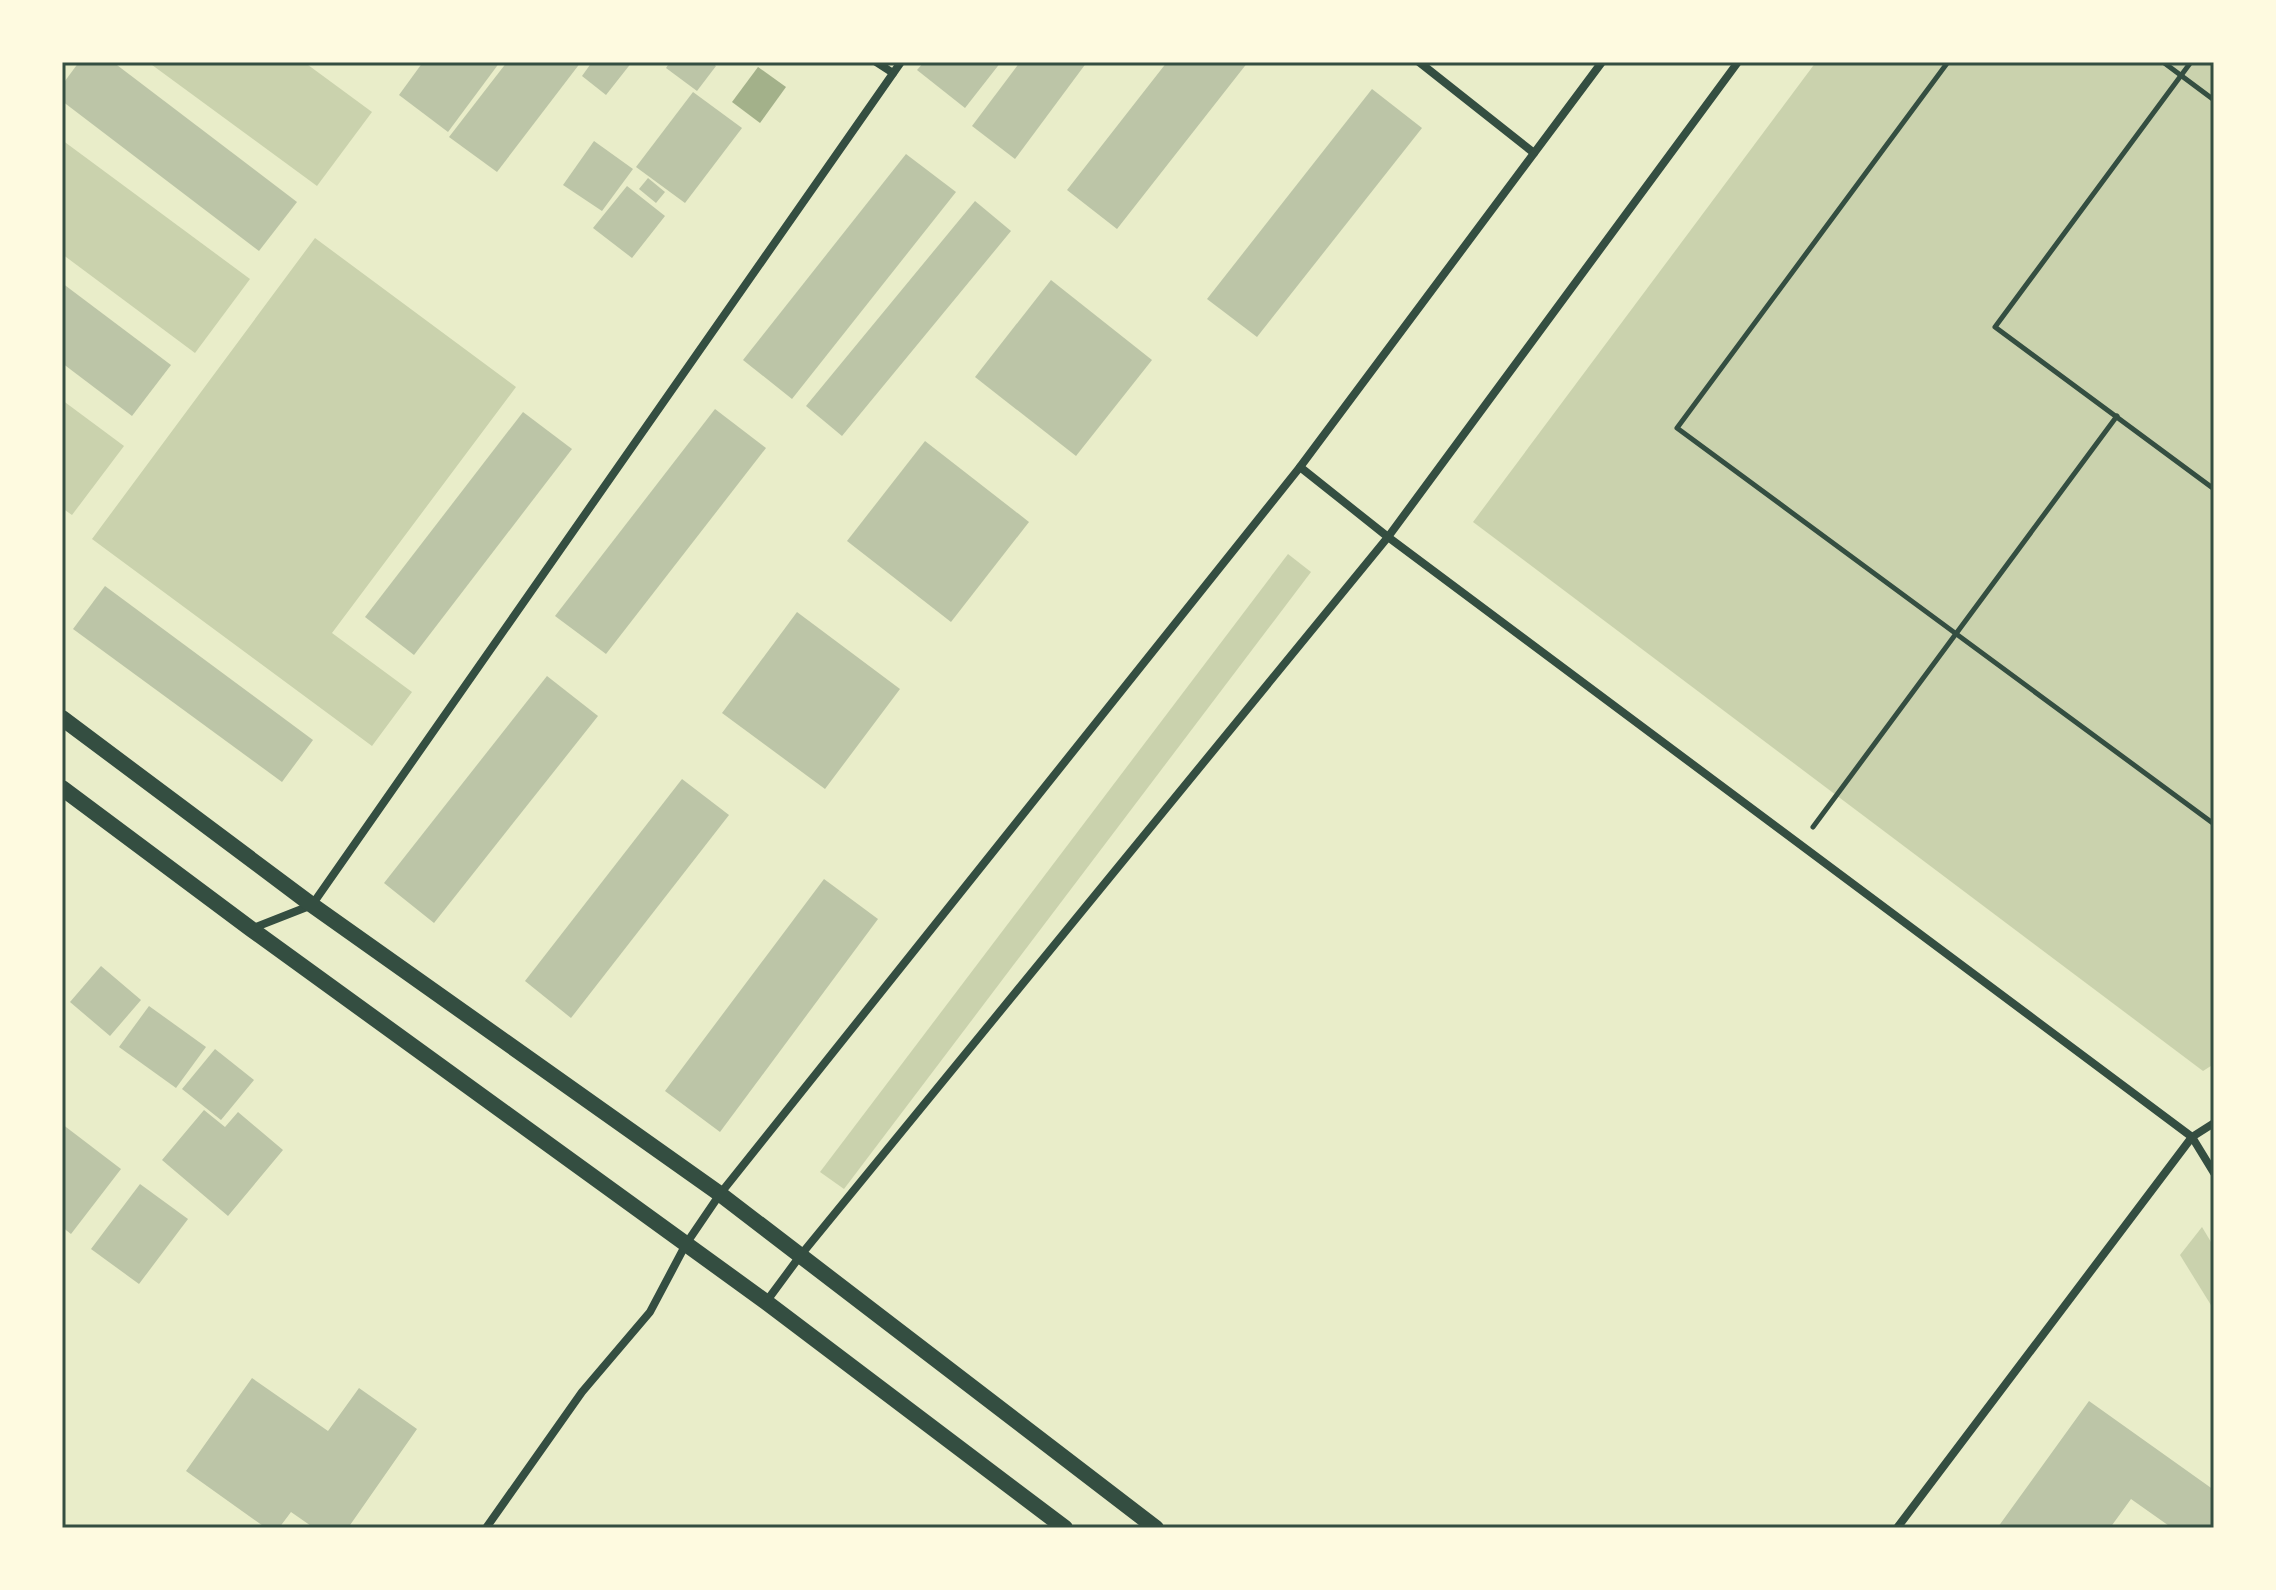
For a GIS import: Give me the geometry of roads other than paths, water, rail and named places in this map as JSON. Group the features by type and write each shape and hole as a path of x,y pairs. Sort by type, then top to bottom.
{"main road":[{"path":"62,718 312,905 720,1194 1156,1528"},
{"path":"62,788 251,929 766,1302 1065,1528"}],"street":[{"path":"876,62 893,73"},
{"path":"251,929 312,905 901,62"},
{"path":"1419,62 1534,153"},
{"path":"486,1528 582,1392 650,1312 686,1244 720,1194 1300,467 1602,62"},
{"path":"766,1302 800,1256 1388,537 1738,62"},
{"path":"1300,467 1388,537 2192,1137 2214,1173"},
{"path":"1897,1528 2192,1137 2214,1123"}]}
